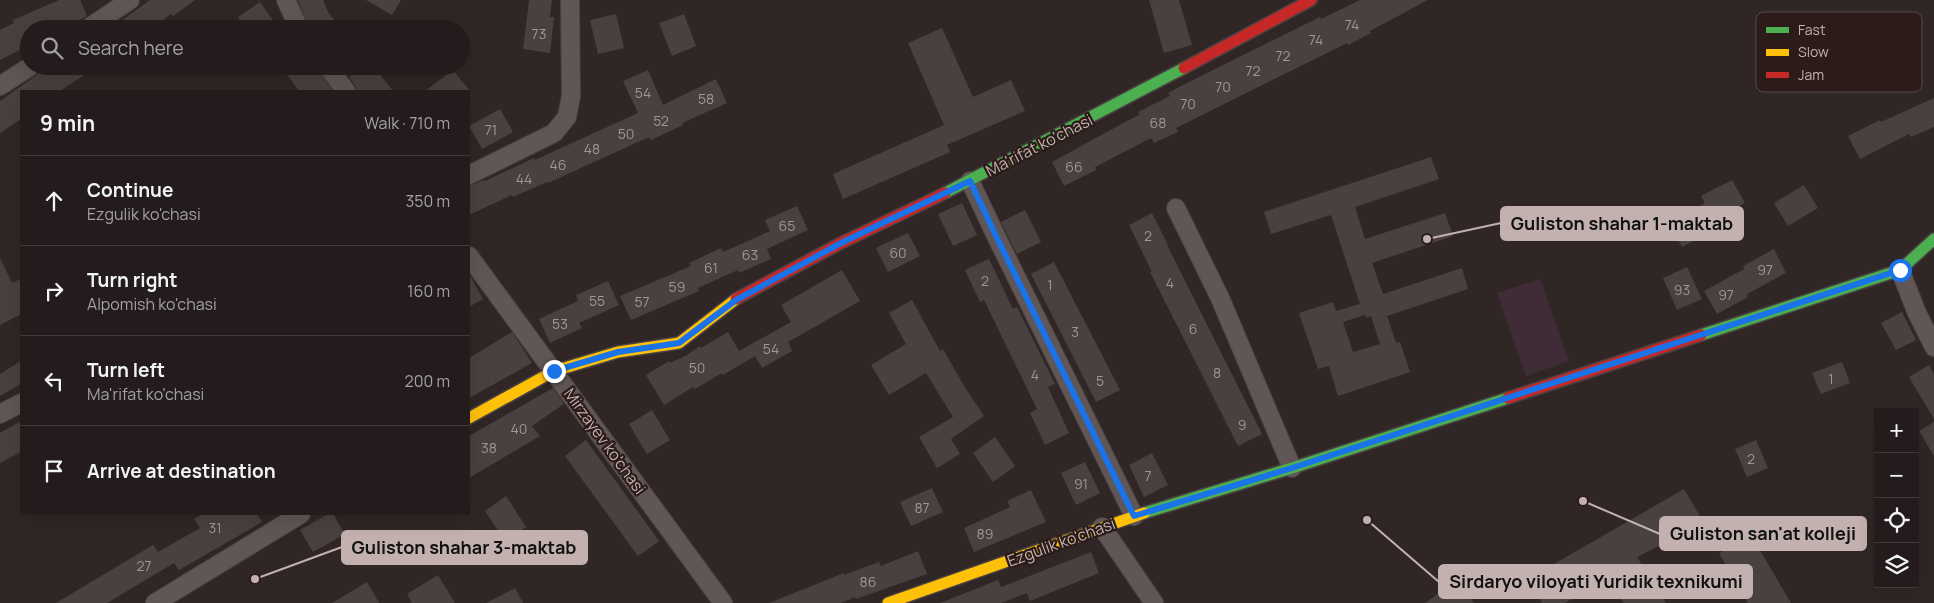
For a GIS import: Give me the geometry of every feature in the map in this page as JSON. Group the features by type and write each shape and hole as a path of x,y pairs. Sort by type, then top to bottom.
{"street":[{"path":"101,20 130,0"},
{"path":"286,0 295,20"},
{"path":"470,174 554,133 567,117 571,96 570,0"},
{"name":"Ma'rifat ko'chasi","path":"470,417 554,371 618,352 679,343 736,300 841,243 970,181 1311,0"},
{"path":"0,86 20,73"},
{"path":"334,75 345,90"},
{"path":"970,181 1134,516"},
{"path":"1176,208 1220,298 1292,468"},
{"name":"Ezgulik ko'chasi","path":"888,603 1134,516 1292,468 1900,270 1934,239"},
{"name":"Mirzayev ko'chasi","path":"470,257 723,603"},
{"path":"1900,270 1917,313 1934,347"},
{"path":"0,414 20,404"},
{"path":"156,603 299,515"},
{"path":"1102,527 1154,603"}],"shaded area":[{"path":"1540,279 1569,361 1526,376 1497,293"}],"building":[{"path":"59,0 80,0 87,16 79,20 20,20 20,50 0,60 0,30 14,23 13,20"},
{"path":"150,0 195,0 173,16 171,14 163,20 122,20"},
{"path":"298,0 323,0 328,12 335,20 306,20"},
{"path":"366,0 401,0 392,15"},
{"path":"529,0 552,0 550,17 554,17 550,53 523,49"},
{"path":"1149,0 1179,0 1192,45 1164,53"},
{"path":"1360,0 1428,0 1348,45 1347,43 1176,128 1178,132 1154,143 1151,138 1095,167 1096,170 1064,186 1052,162 1140,114 1138,112 1170,96 1168,93 1187,83 1320,17 1321,19"},
{"path":"260,2 273,20 240,20 238,17"},
{"path":"616,14 624,48 598,54 590,20"},
{"path":"684,14 696,46 672,56 659,23"},
{"path":"942,28 973,97 1011,80 1025,111 947,145 950,152 843,199 833,174 944,125 908,43"},
{"path":"648,70 663,105 716,79 727,103 682,123 683,125 651,140 649,137 548,183 513,197 512,195 470,215 470,186 485,181 534,158 535,160 638,113 623,81"},
{"path":"37,75 84,75 62,90 20,90 20,120 0,133 0,101"},
{"path":"287,75 321,75 332,90 298,90"},
{"path":"352,75 380,75 392,90 356,90 355,85 349,77"},
{"path":"446,75 457,75 469,90 426,90"},
{"path":"1934,98 1934,127 1911,137 1909,134 1860,159 1848,136 1880,120 1881,122"},
{"path":"500,109 513,132 482,149 470,125"},
{"path":"1431,157 1439,179 1355,207 1365,239 1445,213 1453,236 1372,263 1383,294 1462,268 1468,289 1387,316 1396,343 1400,342 1410,372 1338,396 1329,366 1318,369 1299,313 1333,302 1336,311 1360,304 1331,215 1271,234 1264,212","holes":["1365,315 1366,318 1371,316 1380,344 1353,352 1343,322"]},
{"path":"1732,180 1745,203 1709,223 1713,230 1682,247 1669,223 1705,203 1701,196"},
{"path":"1804,185 1818,208 1788,226 1774,203"},
{"path":"962,203 977,235 953,246 938,214"},
{"path":"797,206 808,230 767,249 771,259 739,273 738,270 698,288 699,291 631,320 620,296 691,266 689,263 721,248 723,252 770,231 765,220"},
{"path":"1025,210 1041,242 1017,254 1001,222"},
{"path":"1152,213 1262,434 1238,446 1150,272 1152,272 1129,225"},
{"path":"908,233 920,256 888,272 876,248"},
{"path":"1774,249 1786,273 1747,294 1748,297 1717,314 1704,291 1744,269 1743,266"},
{"path":"0,258 12,283 20,279 20,315 0,325"},
{"path":"989,259 1013,309 1017,307 1055,384 1048,387 1069,433 1045,445 1030,413 1037,409 984,300 980,302 965,270"},
{"path":"1054,262 1120,390 1096,402 1031,274"},
{"path":"1687,267 1702,299 1677,310 1663,278"},
{"path":"842,270 860,301 788,342 792,351 762,368 755,356 695,389 693,387 664,405 646,375 669,361 670,363 687,355 728,332 739,351 791,322 781,305"},
{"path":"470,276 483,299 470,306"},
{"path":"608,281 619,305 579,323 582,328 550,343 539,319 578,301 576,295"},
{"path":"912,300 940,351 943,349 984,416 951,439 960,454 937,468 919,437 953,417 926,373 889,395 871,365 906,344 889,313"},
{"path":"1902,312 1916,340 1896,350 1881,323"},
{"path":"512,332 532,363 470,397 470,357"},
{"path":"20,362 20,385 0,396 0,374"},
{"path":"1842,362 1850,383 1821,394 1812,373"},
{"path":"1929,365 1934,374 1934,419 1909,377"},
{"path":"553,388 564,404 532,426 540,436 470,477 470,435"},
{"path":"652,410 670,440 647,454 629,424"},
{"path":"20,422 20,453 0,463 0,433"},
{"path":"1934,422 1934,456 1919,431"},
{"path":"995,437 1015,466 993,482 973,453"},
{"path":"586,440 659,541 638,556 565,456"},
{"path":"1756,440 1768,468 1747,477 1735,449"},
{"path":"1152,453 1168,485 1144,497 1129,465"},
{"path":"1085,462 1100,493 1076,505 1061,473"},
{"path":"932,488 943,512 911,526 900,502"},
{"path":"1684,489 1704,523 1637,557 1666,603 1624,603 1607,578 1565,603 1542,603 1528,579"},
{"path":"1031,490 1046,522 974,552 964,528 1010,507 1007,501"},
{"path":"506,496 526,527 505,541 485,511"},
{"path":"200,515 258,515 262,522 179,570 174,563 107,603 56,603 153,545 158,552 200,528 194,519"},
{"path":"326,515 334,515 345,534 313,552 300,530"},
{"path":"1751,535 1791,603 1748,603 1719,553"},
{"path":"918,551 927,574 856,599 855,597 841,603 769,603 844,573 844,575 879,562 881,566"},
{"path":"1091,552 1099,573 1030,601 1027,593 1001,603 940,603 998,580 1001,587"},
{"path":"438,575 455,603 412,603 407,594"},
{"path":"1457,580 1474,603 1425,603"},
{"path":"367,582 379,603 332,603"},
{"path":"515,588 523,603 486,603"}],"traffic: fast":[{"path":"945,193 1184,68"},
{"path":"1701,335 1900,270 1934,239"},
{"path":"1144,513 1292,468 1508,398"}],"traffic: slow":[{"path":"470,417 554,371 618,352 679,343 736,299"},
{"path":"888,603 1144,513"}],"traffic: jam":[{"path":"1184,68 1311,0"},
{"path":"736,299 841,243 945,193"},
{"path":"1508,398 1701,335"}],"place":[{"name":"Guliston shahar 1-maktab","path":"1427,239"},
{"name":"Guliston san'at kolleji","path":"1583,501"},
{"name":"Sirdaryo viloyati Yuridik texnikumi","path":"1367,520"},
{"name":"Guliston shahar 3-maktab","path":"255,579"}],"route":[{"path":"554,371 618,352 679,343 736,300 841,243 970,181 1134,516 1292,468 1900,270"}]}
